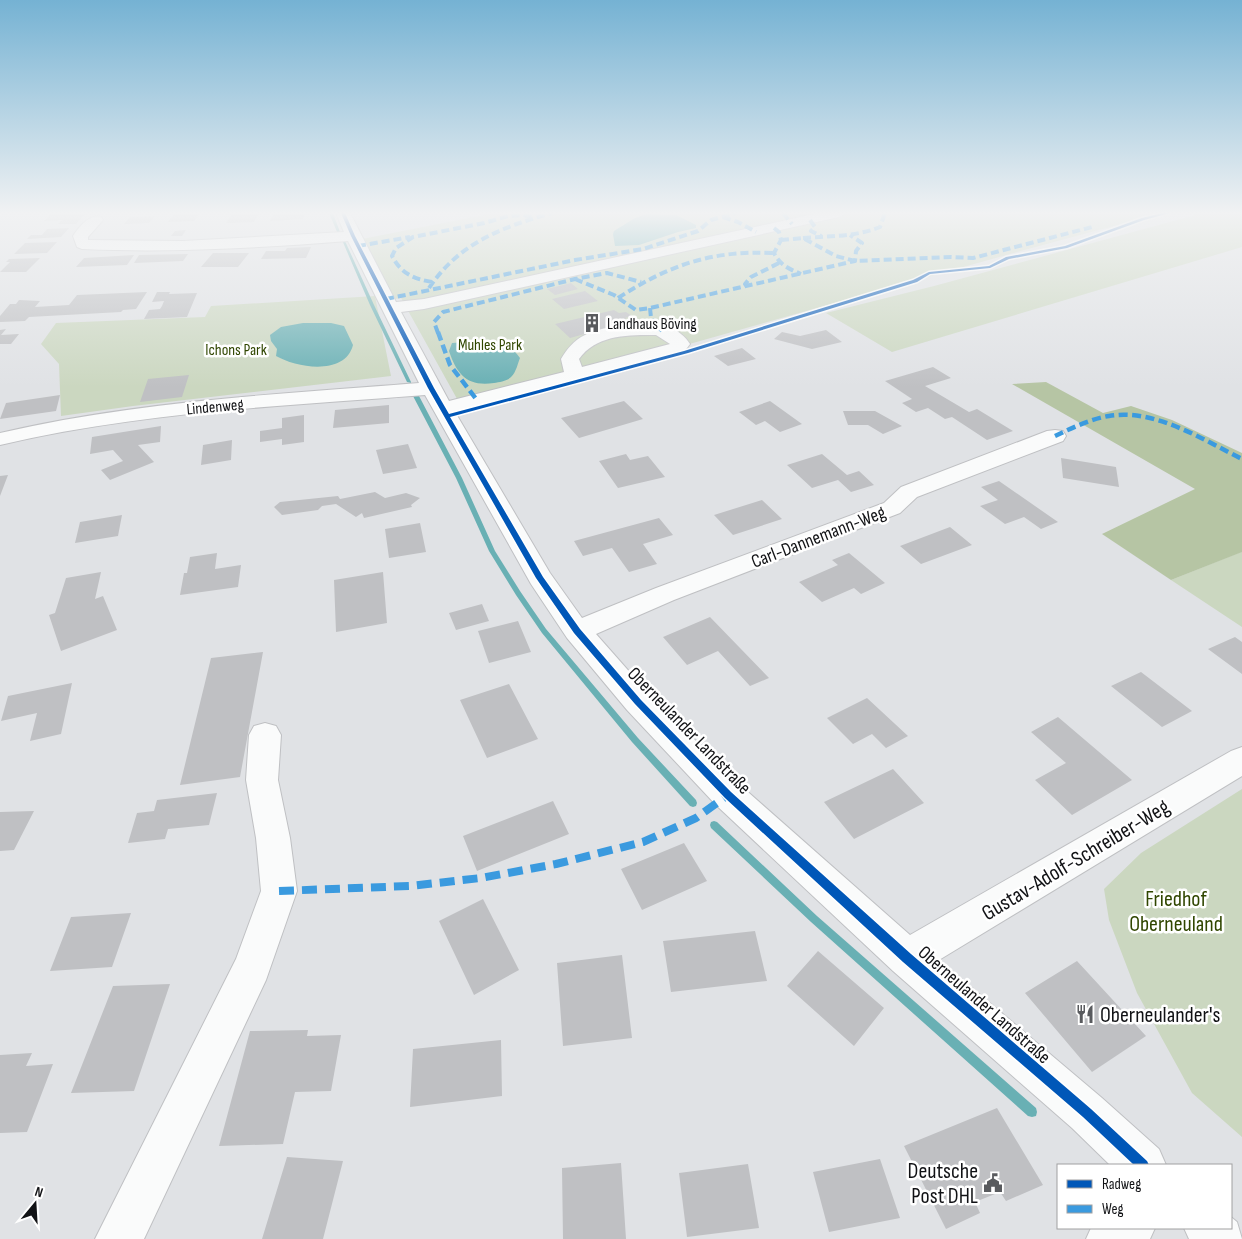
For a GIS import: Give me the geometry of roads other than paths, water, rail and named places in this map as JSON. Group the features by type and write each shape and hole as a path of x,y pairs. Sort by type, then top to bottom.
{"street":[{"name":"Oberneulander Landstraße","path":"371,271 438,398 540,578 577,631 638,702 728,795 907,958 1087,1113 1142,1164"},
{"path":"390,308 424,304 575,271"},
{"name":"Lindenweg","path":"0,439 34,431 175,409 438,398 575,375 677,348 681,344 662,330 619,330 605,333 587,339 576,347 570,359 575,375"},
{"name":"Carl-Dannemann-Weg","path":"577,631 665,594 892,508 909,492 1055,436"},
{"path":"119,1239 186,1107 252,967 280,891 273,838 262,780 266,735"},
{"name":"Gustav-Adolf-Schreiber-Weg","path":"907,958 1242,760"},
{"path":"1110,1239 1129,1229"},
{"path":"1209,1229 1220,1239"}],"water":[{"path":"303,323 331,323 344,326 353,345 348,355 341,361 319,367 296,364 276,356 277,349 271,341 270,335 281,327"},
{"path":"479,341 507,346 516,353 520,358 515,372 510,378 504,381 485,384 470,381 460,373 449,351 452,343"}],"waterway":[{"path":"357,271 409,382"},
{"path":"416,396 459,478 492,551 518,593 544,631 635,740 693,803"},
{"path":"714,825 814,919 1032,1112"}],"place":[{"name":"Landhaus Böving","path":"592,323"},
{"name":"Oberneulander's","path":"1085,1014"},
{"name":"Deutsche Post DHL","path":"993,1183"}],"park label":[{"name":"Muhles Park","path":"490,344"},
{"name":"Ichons Park","path":"236,349"},
{"name":"Friedhof Oberneuland","path":"1176,910"}]}
